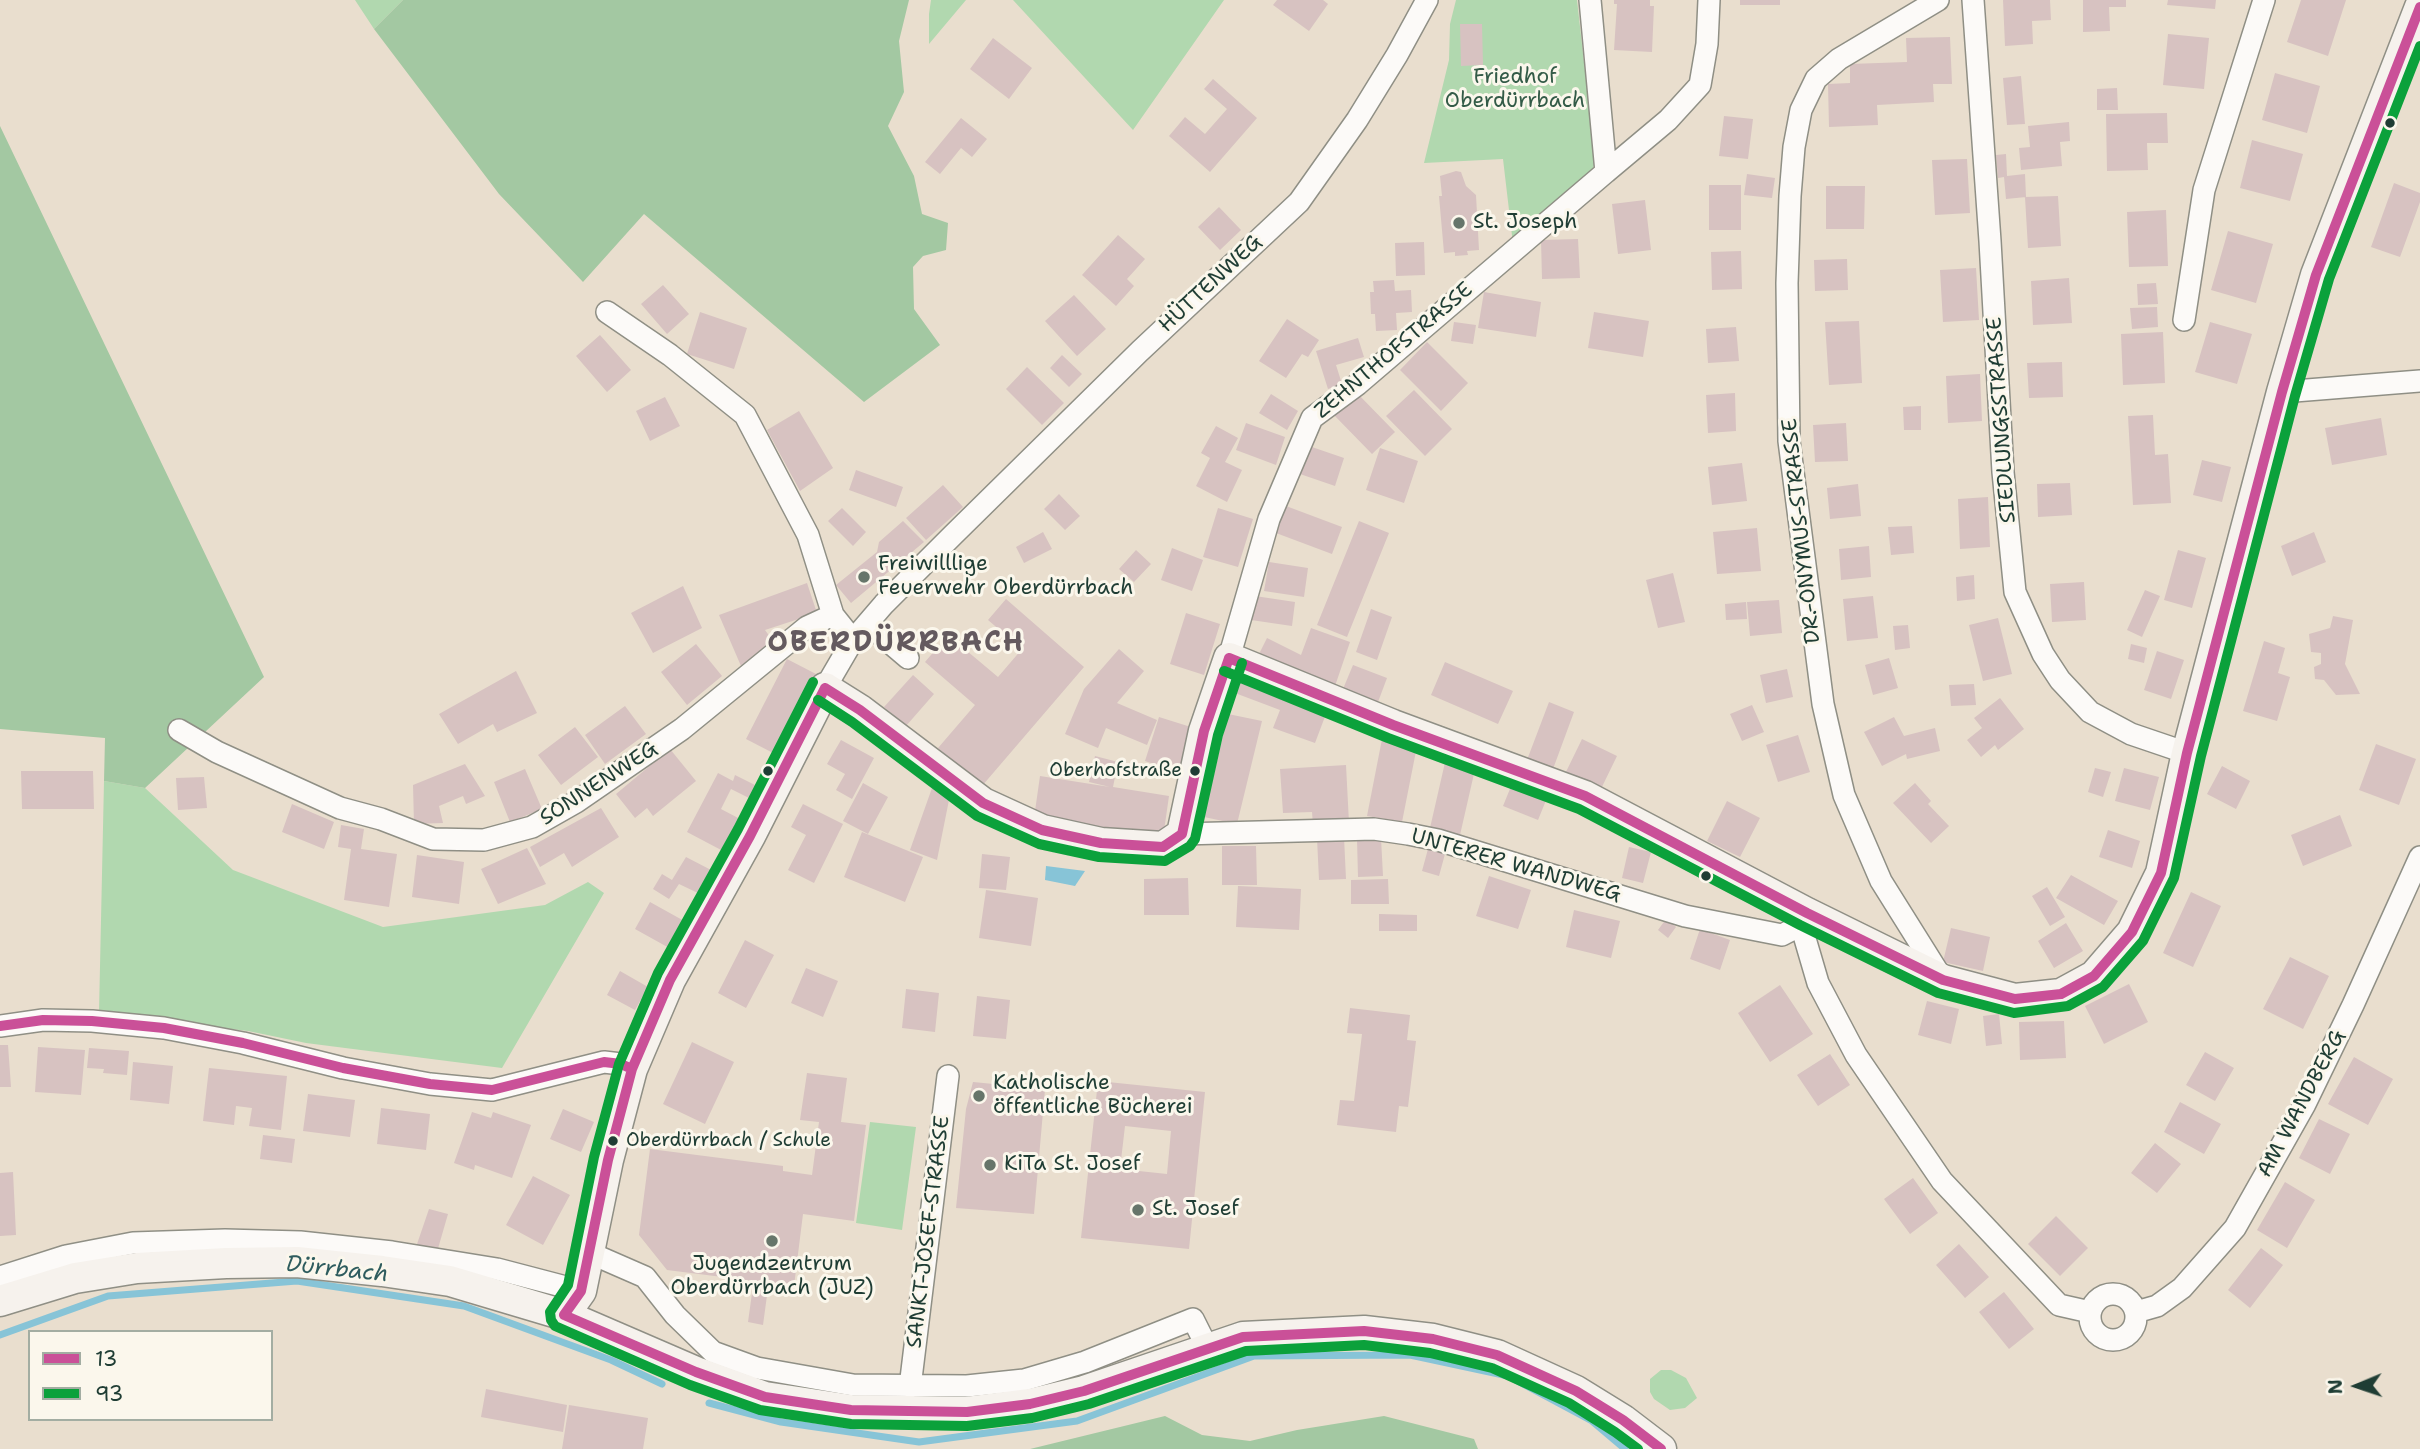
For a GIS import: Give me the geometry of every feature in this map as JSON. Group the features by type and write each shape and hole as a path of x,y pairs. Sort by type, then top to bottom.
{"street":[{"name":"HÜTTENWEG","path":"825,688 853,640 953,535 1140,351 1300,202 1357,120 1427,0"},
{"path":"1590,0 1606,172"},
{"name":"ZEHNTHOFSTRASSE","path":"1182,834 1204,731 1229,658 1269,519 1312,418 1385,361 1668,120 1700,85 1707,44 1709,0"},
{"name":"SIEDLUNGSSTRASSE","path":"1973,0 2003,472 2015,592 2043,654 2060,680 2090,712 2131,734 2187,753"},
{"path":"2183,320 2204,190 2264,0"},
{"path":"1229,658 1393,725 1585,796 1804,919 1943,980 2015,999 2062,994 2094,976 2132,932 2161,873 2187,753 2282,392 2316,275 2420,6 2410,0"},
{"name":"DR.-ONYMUS-STRASSE","path":"1934,1 1839,59 1816,79 1801,110 1790,196 1787,283 1788,441 1823,704 1844,795 1881,881 1943,980"},
{"path":"607,312 670,355 745,415 808,535 833,615 853,640"},
{"path":"2282,392 2420,381"},
{"name":"SONNENWEG","path":"179,730 217,752 340,808 381,819 433,839 484,840 532,827 576,802 682,729 807,627 833,615"},
{"path":"868,624 908,658"},
{"path":"564,1315 581,1292 608,1160 632,1069 670,980 750,836 825,688 860,710 983,803 1042,830 1101,843 1144,847 1163,847 1182,834"},
{"name":"UNTERER WANDWEG","path":"1182,834 1374,829 1438,840 1685,916 1782,934 1804,919"},
{"name":"AM WANDBERG","path":"2136,1312 2157,1306 2182,1287 2235,1228 2305,1104 2420,857"},
{"path":"1804,919 1818,982 1856,1055 1942,1181 2059,1305 2090,1312"},
{"path":"0,1026 44,1020 164,1028 243,1043 368,1073 430,1084 492,1090 604,1062 621,1064 632,1069"},
{"name":"SANKT-JOSEF-STRASSE","path":"910,1387 948,1076"},
{"path":"0,1277 66,1255 133,1244 225,1240 300,1242 392,1252 497,1269 581,1292"},
{"path":"590,1253 645,1277 675,1315 713,1352 757,1368 853,1385 967,1386 1024,1380 1085,1362 1193,1319 1208,1349"},
{"path":"0,1301 75,1278 137,1268 298,1262 382,1271 450,1281 564,1315 696,1373 765,1397 851,1410 967,1412 1030,1404 1084,1391 1243,1337 1364,1331 1433,1339 1497,1355 1576,1391 1623,1420 1661,1449"},
{"path":"2110,1294 2121,1295 2131,1303 2136,1312 2133,1328 2126,1337 2113,1341 2100,1337 2091,1326 2090,1312 2094,1304 2110,1294"}],"green space":[{"path":"355,0 403,0 374,29"},
{"path":"403,0 909,0 899,41 904,92 888,126 914,176 922,214 948,223 946,250 923,256 913,267 914,309 940,345 864,402 644,214 583,282 499,194 374,29"},
{"path":"931,0 966,0 929,44 929,14"},
{"path":"1013,0 1224,0 1133,130"},
{"name":"Friedhof Oberdürrbach","path":"1456,0 1577,0 1595,160 1592,173 1513,244 1503,159 1424,163 1449,60 1450,24"},
{"path":"0,126 264,677 145,788 104,781 105,738 0,729"},
{"path":"104,781 145,788 233,870 383,927 545,905 588,882 604,893 502,1068 306,1043 248,1031 99,1013"},
{"path":"870,1122 916,1127 902,1230 856,1223"},
{"path":"1661,1370 1671,1370 1686,1378 1697,1398 1685,1408 1670,1410 1654,1399 1650,1392 1650,1379"},
{"path":"1165,1416 1202,1435 1250,1441 1297,1430 1384,1416 1474,1439 1478,1449 1030,1449"}],"water":[{"path":"1046,866 1085,871 1075,886 1045,880"}],"building":[{"path":"1277,0 1323,0 1328,4 1309,31 1273,5"},
{"path":"1614,0 1650,0 1650,6 1654,6 1652,52 1614,50 1617,4 1614,4"},
{"path":"1740,0 1780,0 1780,5 1740,5"},
{"path":"2003,0 2050,0 2051,20 2032,21 2033,44 2005,46"},
{"path":"2083,0 2126,0 2126,7 2109,7 2110,31 2083,32"},
{"path":"2168,0 2216,0 2215,9 2167,5"},
{"path":"2301,0 2346,0 2328,56 2287,42"},
{"path":"1460,24 1482,24 1483,65 1461,66"},
{"path":"2168,34 2209,38 2204,89 2163,85"},
{"path":"1950,37 1952,84 1933,84 1934,102 1877,105 1878,125 1829,127 1828,84 1850,83 1850,64 1907,62 1906,38"},
{"path":"993,38 1032,68 1009,99 970,69"},
{"path":"2275,73 2320,86 2307,133 2262,120"},
{"path":"2021,76 2025,124 2007,125 2003,78"},
{"path":"1213,79 1257,118 1210,172 1169,136 1185,117 1205,134 1227,109 1204,89"},
{"path":"2117,88 2118,110 2097,110 2097,89"},
{"path":"2167,113 2168,143 2147,143 2148,170 2107,171 2106,114"},
{"path":"1724,116 1753,119 1748,159 1719,156"},
{"path":"961,118 987,139 972,157 961,148 940,174 925,162"},
{"path":"2069,122 2070,141 2060,142 2062,166 2021,170 2019,148 2030,147 2028,126"},
{"path":"2252,140 2303,154 2290,201 2240,188"},
{"path":"2006,154 2007,176 2025,174 2026,197 2006,199 2004,177 1998,178 1996,155"},
{"path":"1967,159 1970,213 1935,215 1932,160"},
{"name":"St. Joseph","path":"1461,172 1466,186 1476,195 1479,250 1467,251 1468,255 1455,256 1455,252 1444,253 1439,196 1442,196 1440,176"},
{"path":"1747,174 1775,178 1772,198 1744,195"},
{"path":"2394,183 2420,193 2420,202 2400,257 2371,247"},
{"path":"1709,185 1741,185 1741,230 1709,230"},
{"path":"1826,186 1865,186 1864,229 1826,229"},
{"path":"2058,196 2061,246 2028,248 2025,197"},
{"path":"1645,200 1651,250 1618,254 1612,204"},
{"path":"1219,207 1241,230 1220,250 1198,227"},
{"path":"2166,210 2168,266 2129,267 2127,212"},
{"path":"2228,231 2273,244 2256,303 2211,290"},
{"path":"1118,235 1145,259 1127,279 1134,286 1116,306 1082,275"},
{"path":"1578,239 1580,278 1542,279 1541,240"},
{"path":"1424,242 1425,275 1396,276 1395,243"},
{"path":"1741,251 1742,289 1712,290 1711,252"},
{"path":"1847,259 1848,290 1815,291 1814,260"},
{"path":"1976,268 1979,320 1943,322 1940,270"},
{"path":"2069,278 2072,323 2033,325 2031,281"},
{"path":"1394,280 1395,291 1411,290 1412,312 1396,313 1397,330 1376,331 1375,314 1371,314 1370,292 1374,292 1373,281"},
{"path":"2156,283 2158,304 2138,305 2137,284"},
{"path":"663,285 689,314 667,334 641,304"},
{"path":"1484,292 1541,302 1536,337 1478,328"},
{"path":"1074,295 1106,329 1077,356 1045,321"},
{"path":"2157,307 2158,327 2132,329 2130,308"},
{"path":"700,312 747,328 734,369 687,354"},
{"path":"1594,312 1649,321 1643,357 1588,348"},
{"path":"1287,319 1319,340 1308,357 1302,354 1286,378 1259,361"},
{"path":"1859,321 1862,383 1829,385 1825,322"},
{"path":"1454,322 1476,325 1473,344 1451,341"},
{"path":"2210,322 2252,334 2237,384 2195,372"},
{"path":"1736,327 1739,361 1708,363 1706,329"},
{"path":"2163,332 2165,383 2123,385 2121,334"},
{"path":"600,335 631,370 607,392 576,356"},
{"path":"1358,338 1364,357 1336,365 1342,384 1328,389 1316,351"},
{"path":"1427,342 1468,383 1441,411 1400,370"},
{"path":"1062,355 1082,374 1069,387 1050,368"},
{"path":"2062,362 2063,397 2029,398 2027,363"},
{"path":"1027,367 1064,403 1042,425 1006,389"},
{"path":"1980,374 1982,421 1948,423 1946,376"},
{"path":"1414,390 1452,429 1425,456 1386,416"},
{"path":"1356,392 1395,432 1372,454 1333,414"},
{"path":"1735,393 1736,431 1708,433 1706,395"},
{"path":"1271,394 1298,411 1287,430 1259,413"},
{"path":"665,397 680,426 650,441 636,411"},
{"path":"1921,406 1921,430 1904,430 1903,407"},
{"path":"799,411 833,468 800,491 767,430"},
{"path":"2153,415 2155,455 2168,454 2171,503 2133,505 2128,416"},
{"path":"2381,418 2387,455 2332,465 2325,428"},
{"path":"1246,423 1285,437 1276,465 1236,450"},
{"path":"1846,423 1848,461 1815,462 1813,425"},
{"path":"1216,426 1238,438 1225,462 1242,470 1227,502 1196,486 1210,458 1201,453"},
{"path":"1309,446 1344,458 1335,486 1300,474"},
{"path":"1380,448 1418,461 1404,503 1366,490"},
{"path":"2202,460 2231,467 2222,502 2193,495"},
{"path":"1742,463 1747,501 1712,505 1708,467"},
{"path":"856,470 903,487 896,507 849,490"},
{"path":"2070,483 2072,515 2038,517 2037,484"},
{"path":"1858,484 1861,516 1830,519 1827,488"},
{"path":"943,485 963,507 926,540 906,518"},
{"path":"1059,494 1080,516 1065,530 1044,509"},
{"path":"1988,497 1990,547 1960,549 1958,499"},
{"path":"1286,506 1342,527 1332,554 1276,533"},
{"path":"842,508 866,532 853,546 828,521"},
{"path":"1218,508 1253,519 1238,567 1203,557"},
{"path":"903,521 924,542 851,603 836,585 877,552 879,542"},
{"path":"1359,521 1389,533 1347,637 1317,625"},
{"path":"1912,526 1914,553 1891,555 1888,527"},
{"path":"1757,528 1761,571 1717,574 1713,532"},
{"path":"1043,532 1052,549 1024,563 1016,547"},
{"path":"2314,532 2326,562 2292,576 2281,546"},
{"path":"1869,546 1871,577 1841,580 1839,549"},
{"path":"1172,548 1203,560 1192,591 1161,580"},
{"path":"1136,550 1151,564 1134,582 1119,569"},
{"path":"2178,550 2206,558 2192,608 2164,600"},
{"path":"1269,562 1308,568 1304,597 1264,591"},
{"path":"1673,573 1685,622 1658,628 1646,580"},
{"path":"1974,575 1975,599 1957,601 1956,577"},
{"path":"2084,582 2086,620 2052,622 2050,584"},
{"path":"807,583 817,613 765,630 773,641 741,666 719,615"},
{"path":"683,586 702,628 653,653 631,613"},
{"path":"2145,590 2160,596 2142,637 2127,630"},
{"path":"1255,596 1295,602 1292,626 1251,620"},
{"path":"1873,596 1878,638 1847,641 1843,599"},
{"path":"1006,599 1084,667 982,786 938,748 975,705 925,662 948,635 998,677 1022,649 988,620"},
{"path":"1779,600 1782,633 1750,636 1747,602"},
{"path":"1746,602 1747,619 1726,620 1725,604"},
{"path":"1371,609 1392,617 1377,660 1356,652"},
{"path":"1186,613 1220,624 1204,675 1170,664"},
{"path":"2333,616 2353,620 2345,664 2360,694 2336,695 2324,680 2315,679 2314,667 2321,664 2321,653 2311,652 2309,634 2330,628"},
{"path":"1998,618 2012,674 1983,681 1969,625"},
{"path":"1908,625 1910,648 1895,650 1893,626"},
{"path":"1311,628 1350,642 1334,689 1259,654 1267,638 1301,655"},
{"path":"2264,641 2285,648 2278,673 2290,677 2277,721 2243,711"},
{"path":"696,644 722,676 687,705 661,672"},
{"path":"2131,644 2147,648 2144,663 2128,659"},
{"path":"1119,649 1144,671 1117,703 1157,720 1147,745 1106,728 1098,748 1065,734 1084,689"},
{"path":"2157,651 2184,660 2171,699 2144,690"},
{"path":"1889,658 1898,688 1873,695 1865,665"},
{"path":"787,659 816,674 775,754 746,739"},
{"path":"1445,662 1513,691 1498,724 1431,695"},
{"path":"1353,665 1387,678 1378,702 1343,689"},
{"path":"1787,669 1793,697 1766,703 1760,675"},
{"path":"516,671 537,713 497,732 493,724 458,744 439,714"},
{"path":"1234,672 1329,706 1315,743 1273,728 1280,710 1227,690"},
{"path":"913,675 934,694 906,726 884,707"},
{"path":"1974,684 1976,705 1951,706 1949,685"},
{"path":"2000,698 2024,729 1998,750 1995,745 1981,757 1967,740 1982,728 1974,718"},
{"path":"1549,702 1574,712 1553,769 1527,760"},
{"path":"1752,705 1764,732 1742,741 1730,714"},
{"path":"625,706 646,734 605,764 585,735"},
{"path":"1228,714 1262,721 1237,824 1204,817"},
{"path":"1159,717 1194,728 1180,773 1145,761"},
{"path":"1894,717 1904,736 1935,728 1940,751 1907,759 1906,754 1882,766 1864,732"},
{"path":"575,727 598,757 561,785 538,755"},
{"path":"1383,734 1418,741 1402,822 1367,816"},
{"path":"1798,735 1810,772 1778,782 1766,745"},
{"path":"1582,739 1617,756 1599,793 1564,776"},
{"path":"841,740 874,758 852,799 836,790 845,774 827,764"},
{"path":"2376,744 2416,759 2399,805 2359,790"},
{"path":"670,749 696,781 653,816 647,808 635,818 616,794"},
{"path":"1095,756 1118,762 1113,787 1169,796 1163,838 1034,818 1040,776 1110,787 1089,782"},
{"path":"1446,758 1476,765 1460,835 1430,828"},
{"path":"465,764 485,796 466,804 463,796 439,806 443,823 414,824 413,785"},
{"path":"1346,765 1349,823 1313,825 1312,812 1283,813 1280,769"},
{"path":"2222,766 2250,781 2236,809 2207,794"},
{"path":"2095,768 2111,772 2103,797 2088,792"},
{"path":"2124,768 2159,777 2150,810 2115,801"},
{"path":"525,769 542,809 510,822 494,782"},
{"path":"21,771 93,771 94,809 22,809"},
{"path":"718,773 733,781 735,775 755,785 749,798 731,789 721,809 740,819 723,851 687,832"},
{"path":"204,777 207,808 178,810 176,778"},
{"path":"1514,779 1549,793 1538,820 1503,806"},
{"path":"863,783 888,797 868,834 843,821"},
{"path":"1915,783 1931,801 1928,804 1949,826 1931,843 1893,803"},
{"path":"932,788 949,800 937,860 910,850"},
{"path":"1727,801 1760,818 1740,857 1707,841"},
{"path":"292,804 334,822 324,849 282,832"},
{"path":"803,804 843,824 814,883 788,870 806,835 791,827"},
{"path":"601,808 619,837 572,867 564,853 540,867 530,847"},
{"path":"2340,815 2352,846 2303,866 2291,835"},
{"path":"341,825 364,829 361,849 397,854 389,907 344,900 351,849 338,847"},
{"path":"2108,830 2140,841 2132,868 2099,857"},
{"path":"862,832 923,857 905,902 844,877"},
{"path":"1344,837 1346,879 1319,880 1317,838"},
{"path":"1381,838 1383,876 1358,877 1357,839"},
{"path":"1222,846 1256,846 1257,885 1222,885"},
{"path":"1629,847 1651,852 1643,883 1622,878"},
{"path":"527,848 546,884 498,904 481,869"},
{"path":"1428,849 1445,854 1439,876 1422,871"},
{"path":"982,854 1010,857 1006,890 979,888"},
{"path":"417,855 464,862 459,904 412,897"},
{"path":"686,857 713,871 700,894 679,884 669,899 653,889 662,874 672,880"},
{"path":"2071,875 2118,901 2104,925 2056,898"},
{"path":"1489,876 1531,890 1518,929 1476,916"},
{"path":"1188,878 1189,915 1144,915 1144,879"},
{"path":"1388,879 1389,904 1351,904 1351,880"},
{"path":"1238,886 1301,889 1299,930 1236,927"},
{"path":"2047,887 2065,917 2050,926 2032,896"},
{"path":"986,890 1038,898 1031,946 979,938"},
{"path":"2191,892 2221,906 2193,967 2163,953"},
{"path":"650,902 686,922 671,949 635,929"},
{"path":"1574,910 1620,921 1611,958 1566,947"},
{"path":"1379,914 1417,915 1417,931 1379,931"},
{"path":"1666,919 1676,927 1668,938 1658,930"},
{"path":"2066,923 2083,951 2054,968 2038,941"},
{"path":"1951,928 1990,937 1983,971 1943,962"},
{"path":"1700,929 1730,940 1720,970 1690,959"},
{"path":"745,940 774,955 746,1008 718,993"},
{"path":"2290,957 2329,976 2303,1029 2263,1009"},
{"path":"806,968 838,981 823,1017 791,1003"},
{"path":"620,971 648,987 635,1010 607,995"},
{"path":"2129,984 2148,1022 2104,1044 2085,1006"},
{"path":"1780,985 1813,1034 1770,1062 1738,1013"},
{"path":"906,989 939,993 935,1032 902,1028"},
{"path":"977,996 1010,1000 1006,1039 973,1036"},
{"path":"1927,1001 1959,1009 1951,1044 1918,1035"},
{"path":"1350,1008 1410,1015 1407,1040 1416,1041 1408,1107 1399,1106 1396,1132 1337,1125 1340,1100 1354,1101 1362,1034 1347,1033"},
{"path":"1999,1014 2002,1044 1986,1046 1983,1016"},
{"path":"2064,1021 2066,1058 2020,1060 2019,1022"},
{"path":"692,1042 734,1062 705,1124 663,1104"},
{"path":"0,1045 8,1045 11,1087 0,1087"},
{"path":"38,1047 85,1050 81,1095 35,1092"},
{"path":"89,1048 129,1051 127,1075 103,1073 104,1069 87,1068"},
{"path":"2205,1052 2234,1068 2215,1101 2186,1085"},
{"path":"1830,1054 1850,1085 1818,1106 1797,1075"},
{"path":"2354,1057 2393,1079 2368,1125 2328,1104"},
{"path":"133,1062 173,1066 169,1104 130,1100"},
{"path":"209,1068 287,1076 281,1130 249,1126 252,1108 236,1106 234,1125 203,1121"},
{"path":"807,1073 847,1078 841,1122 866,1125 854,1221 803,1214 794,1286 667,1270 639,1235 650,1149 783,1166 783,1171 812,1175 819,1122 800,1120"},
{"path":"1098,1081 1205,1092 1189,1249 1081,1238","holes":["1125,1126 1171,1131 1167,1174 1120,1169"]},
{"path":"973,1082 1045,1089 1034,1214 956,1208 966,1109"},
{"path":"308,1094 355,1100 350,1137 303,1131"},
{"path":"2180,1102 2221,1124 2204,1154 2164,1132"},
{"path":"381,1108 430,1114 426,1150 377,1144"},
{"path":"563,1109 594,1122 581,1152 550,1139"},
{"path":"472,1112 491,1118 493,1112 531,1125 512,1178 475,1165 474,1170 454,1163"},
{"path":"2319,1119 2350,1134 2330,1174 2299,1158"},
{"path":"263,1135 295,1139 292,1163 260,1159"},
{"path":"2155,1143 2181,1164 2157,1193 2131,1173"},
{"path":"13,1172 16,1235 0,1236 0,1173"},
{"path":"533,1176 570,1195 543,1245 506,1225"},
{"path":"1913,1178 1938,1213 1910,1234 1884,1199"},
{"path":"2285,1182 2315,1200 2287,1248 2257,1230"},
{"path":"429,1209 448,1214 437,1252 416,1247"},
{"path":"2056,1216 2088,1248 2060,1276 2028,1244"},
{"path":"1959,1244 1989,1277 1965,1298 1936,1265"},
{"path":"2261,1248 2283,1265 2250,1308 2228,1290"},
{"path":"753,1286 768,1288 763,1325 748,1322"},
{"path":"2004,1292 2034,1329 2009,1349 1979,1312"},
{"path":"486,1389 567,1405 563,1432 481,1417"},
{"path":"569,1405 648,1418 643,1449 562,1449"}],"waterway":[{"name":"Dürrbach","path":"0,1335 108,1296 297,1281 464,1306 611,1360 662,1384"},
{"name":"Dürrbach","path":"709,1403 781,1422 919,1442 1077,1421 1254,1356 1410,1355 1508,1376 1592,1421 1625,1449"}],"transit line":[{"name":"13","path":"1229,658 1393,725 1585,796 1807,913 1943,980 2015,999 2061,994 2094,976 2132,932 2161,873 2187,753 2282,392 2316,275 2420,7"},
{"name":"93","path":"1224,671 1388,738 1579,809 1800,925 1938,993 2014,1013 2068,1006 2103,987 2143,941 2174,878 2201,756 2295,396 2329,279 2420,46"},
{"name":"13","path":"825,688 860,710 983,803 1042,830 1101,843 1163,847 1182,834 1204,731 1229,658"},
{"name":"93","path":"818,700 852,722 977,816 1039,844 1099,857 1165,861 1190,846 1195,839 1218,735 1242,663"},
{"name":"93","path":"813,682 738,829 658,973 619,1064 594,1157 568,1285 550,1312 555,1326 690,1385 760,1410 851,1424 967,1426 1032,1418 1089,1404 1246,1351 1364,1345 1430,1353 1492,1368 1569,1403 1638,1449"},
{"name":"13","path":"564,1315 581,1291 608,1160 632,1069 670,980 750,836 825,688"},
{"name":"13","path":"0,1026 43,1020 92,1021 164,1028 243,1043 343,1068 430,1084 492,1090 604,1062 621,1064 632,1069"},
{"name":"13","path":"564,1315 696,1372 765,1397 851,1410 967,1412 1030,1404 1084,1391 1243,1337 1364,1331 1433,1339 1497,1355 1576,1391 1623,1420 1661,1449"}],"place":[{"name":"St. Joseph","path":"1459,223"},
{"name":"Freiwilllige Feuerwehr Oberdürrbach","path":"864,577"},
{"name":"Oberhofstraße","path":"1195,771"},
{"name":"Katholische öffentliche Bücherei","path":"979,1096"},
{"name":"Oberdürrbach / Schule","path":"613,1141"},
{"name":"KiTa St. Josef","path":"990,1165"},
{"name":"St. Josef","path":"1138,1210"},
{"name":"Jugendzentrum Oberdürrbach (JUZ)","path":"772,1241"}],"district":[{"name":"OBERDÜRRBACH","path":"896,644"}]}
